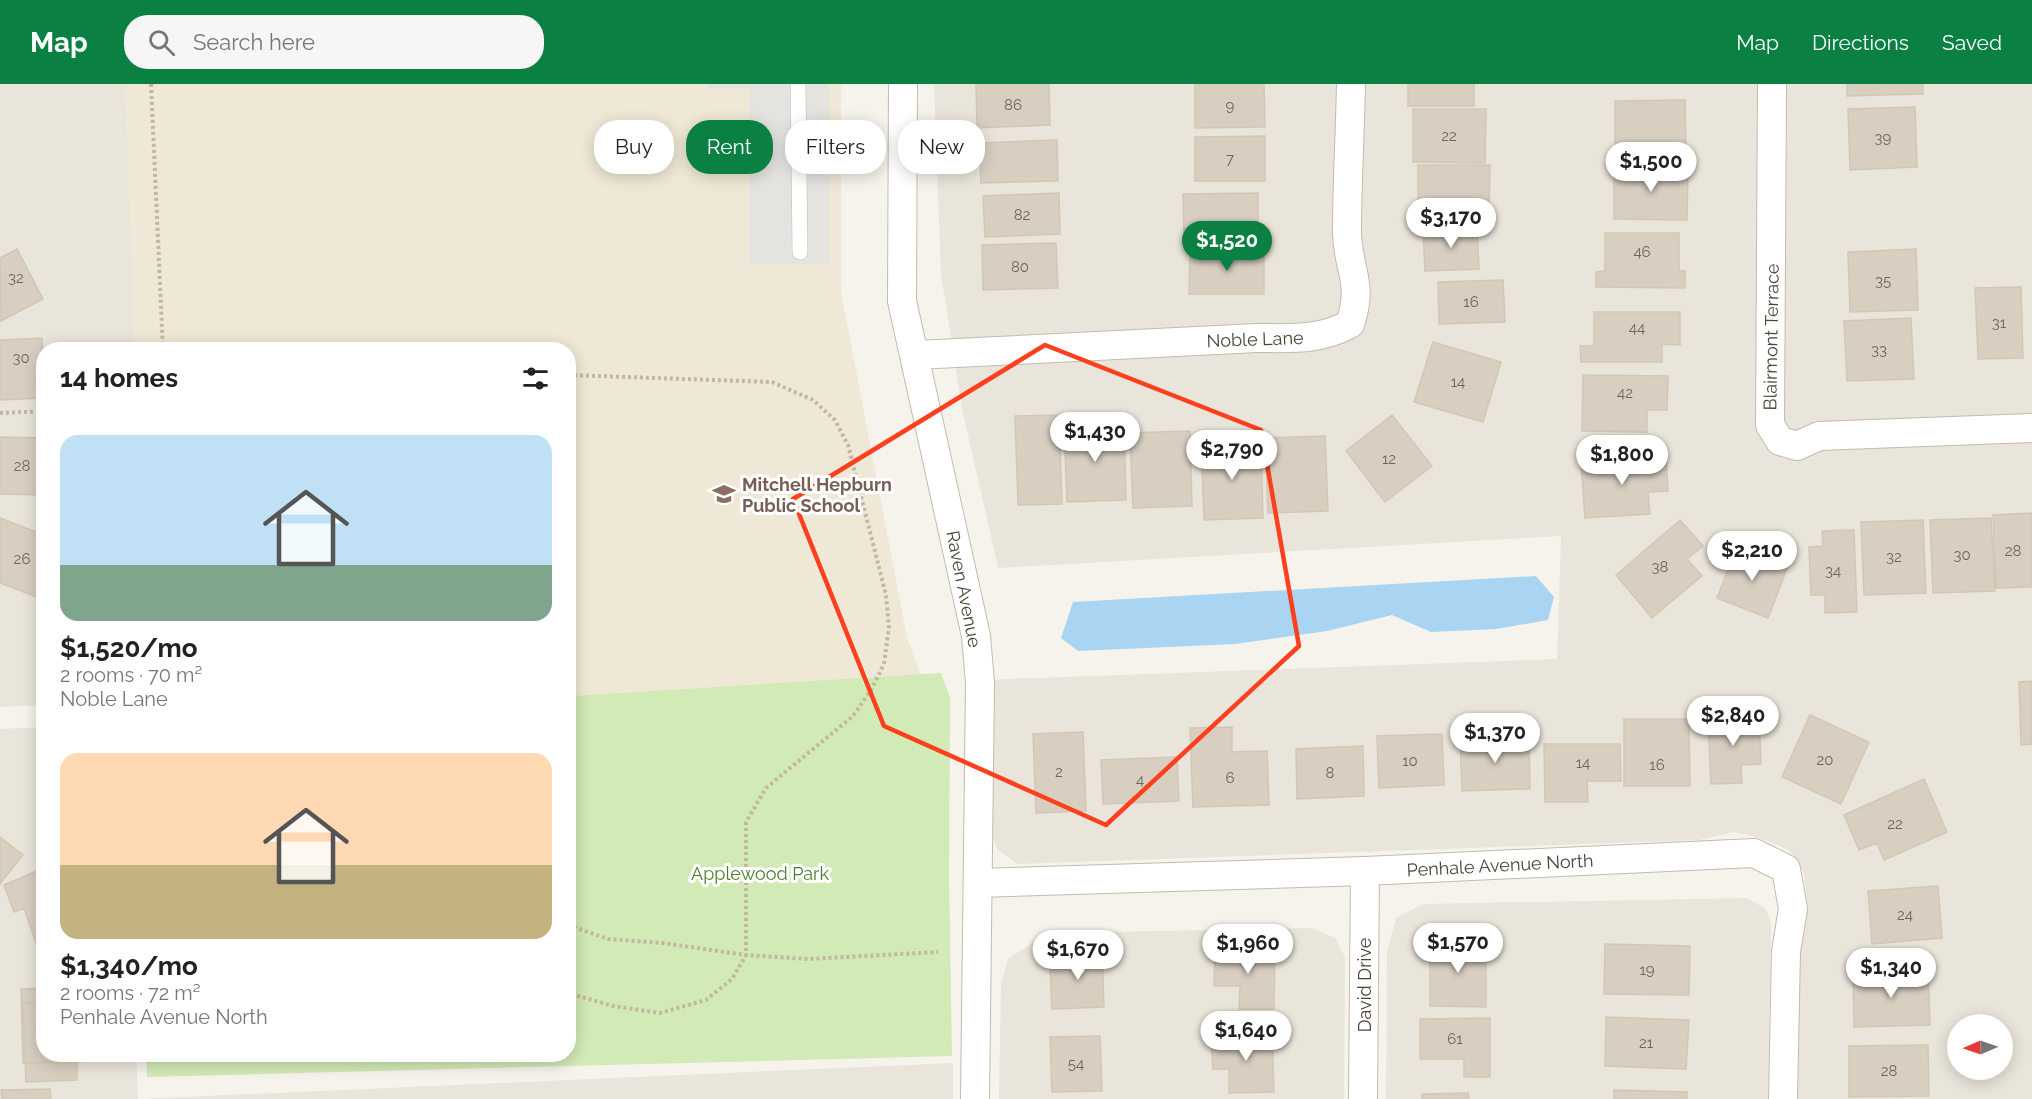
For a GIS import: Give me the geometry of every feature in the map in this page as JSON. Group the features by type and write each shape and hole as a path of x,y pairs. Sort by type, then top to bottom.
{"street":[{"name":"Raven Avenue","path":"903,84 902,302 916,355 976,636 980,683 975,1099"},
{"name":"Noble Lane","path":"916,355 1257,338 1306,338 1330,335 1350,324 1357,304 1357,282 1347,236 1351,84"},
{"name":"Blairmont Terrace","path":"1772,84 1770,424 1780,441 1797,446 1819,436 2032,428"},
{"name":"Penhale Avenue North","path":"979,883 1365,871 1754,853 1786,869 1793,909 1786,951 1783,1099"},
{"name":"David Drive","path":"1363,1099 1365,871"}],"lane":[{"path":"798,84 800,252"}],"path":[{"path":"152,84 163,342"},
{"path":"576,375 772,382 813,400 835,420 848,445 886,595 888,627 884,664 871,690 853,716 766,788 746,822 746,955 732,979 706,1000 660,1013 613,1006 576,995"},
{"path":"0,413 36,411"},
{"path":"576,928 608,939 663,943 746,955 808,959 938,952"}],"highlighted area":[{"path":"1045,345 1261,430 1299,646 1106,825 884,726 793,499"}],"shaded area":[{"path":"0,84 126,84 135,342 36,342 36,705 0,707"},
{"name":"Mitchell Hepburn Public School","path":"126,84 841,84 841,120 785,120 785,174 841,174 841,291 907,638 921,675 576,696 576,342 135,342"},
{"path":"707,84 829,84 829,120 785,120 785,174 829,174 829,264 749,264 749,174 773,174 773,120 749,120 749,88 707,88"},
{"path":"934,84 2032,84 2032,1099 1793,1099 1794,953 1808,910 1804,872 1789,850 1760,838 1734,832 1699,840 1018,864 998,850 983,815 982,680 1557,659 1561,536 998,568 962,408 941,274 937,174 985,174 985,120 935,120"},
{"path":"36,727 36,1062 136,1062 138,1099 0,1099 0,729"},
{"path":"1747,898 1766,909 1771,924 1768,1099 1386,1099 1387,952 1396,918 1423,904"},
{"path":"1312,928 1335,938 1345,957 1344,1099 999,1099 1001,984 1008,959 1029,945 1053,933"},
{"path":"953,1063 953,1099 138,1099"}],"green space":[{"name":"Applewood Park","path":"941,673 950,698 949,877 952,1056 147,1077 146,1062 576,1062 576,696"}],"water":[{"path":"1536,576 1554,597 1548,620 1496,629 1431,632 1392,615 1327,631 1235,644 1078,651 1061,638 1073,602"}],"building":[{"path":"976,84 1049,84 1050,125 985,128 985,120 977,120"},
{"path":"1195,84 1264,84 1265,127 1195,128"},
{"path":"1408,84 1474,84 1474,106 1408,106"},
{"path":"1847,84 1923,84 1923,94 1847,96"},
{"path":"1685,100 1686,154 1615,155 1615,101"},
{"path":"1915,107 1917,167 1850,170 1848,109"},
{"path":"1413,109 1486,109 1485,163 1413,162"},
{"path":"1265,136 1265,181 1195,181 1195,137"},
{"path":"1057,140 1058,181 981,183 981,174 985,174 985,143"},
{"path":"1418,165 1490,165 1489,214 1418,214"},
{"path":"1614,166 1688,166 1687,220 1614,219"},
{"path":"1059,193 1060,234 985,237 983,196"},
{"path":"1258,193 1258,238 1184,238 1183,194"},
{"path":"1477,227 1479,269 1425,271 1423,229"},
{"path":"1605,233 1679,233 1679,271 1685,271 1685,288 1596,287 1596,272 1605,271"},
{"path":"1056,243 1058,288 983,290 982,245"},
{"path":"17,249 43,299 1,321 0,258"},
{"path":"1190,249 1264,249 1264,294 1189,294"},
{"path":"1916,249 1918,310 1850,312 1848,252"},
{"path":"1503,280 1505,322 1439,324 1438,282"},
{"path":"2021,287 2023,358 1978,359 1975,288"},
{"path":"1594,312 1680,312 1680,345 1662,344 1662,362 1581,362 1580,346 1594,346"},
{"path":"1911,318 1914,379 1847,381 1844,321"},
{"path":"42,338 42,342 36,342 36,398 0,400 0,340"},
{"path":"1433,342 1501,362 1483,422 1414,402"},
{"path":"1583,375 1668,376 1667,410 1647,410 1647,432 1582,431"},
{"path":"1059,415 1062,504 1018,505 1015,416"},
{"path":"1392,415 1432,466 1385,502 1346,451"},
{"path":"1124,425 1126,500 1067,502 1064,427"},
{"path":"1190,431 1192,506 1133,508 1130,433"},
{"path":"1325,436 1328,511 1268,513 1265,438"},
{"path":"0,437 36,438 36,495 0,494"},
{"path":"1261,443 1263,518 1204,520 1201,445"},
{"path":"1666,457 1668,491 1648,492 1650,514 1585,518 1581,462"},
{"path":"2032,513 2032,587 1996,588 1993,515"},
{"path":"0,518 36,532 36,597 0,583"},
{"path":"1991,518 1995,591 1933,593 1930,520"},
{"path":"1680,520 1703,546 1687,559 1702,576 1652,618 1616,575"},
{"path":"1923,520 1926,593 1864,595 1861,522"},
{"path":"1854,530 1857,612 1825,613 1825,595 1811,595 1809,547 1823,546 1822,531"},
{"path":"1737,546 1788,566 1768,618 1717,598"},
{"path":"2032,681 2032,744 2021,745 2019,682"},
{"path":"1810,715 1869,742 1841,804 1782,777"},
{"path":"1759,717 1761,764 1741,765 1742,783 1711,784 1708,718"},
{"path":"1624,719 1689,719 1690,786 1624,786"},
{"path":"1232,727 1232,752 1267,751 1269,805 1193,807 1190,728"},
{"path":"1083,732 1086,811 1036,813 1033,734"},
{"path":"1442,734 1444,785 1379,788 1377,736"},
{"path":"1529,737 1530,789 1462,791 1460,739"},
{"path":"1544,744 1620,744 1621,781 1587,781 1588,802 1545,802"},
{"path":"1363,746 1364,796 1297,799 1296,749"},
{"path":"1177,757 1179,801 1103,804 1101,760"},
{"path":"1924,779 1947,832 1884,860 1877,843 1859,850 1844,815"},
{"path":"0,837 23,855 0,884"},
{"path":"36,871 36,943 24,908 14,912 4,885"},
{"path":"1938,886 1942,938 1872,944 1868,891"},
{"path":"1430,940 1486,941 1486,1007 1430,1006"},
{"path":"1605,944 1690,946 1689,995 1604,994"},
{"path":"1215,948 1275,949 1274,1009 1239,1009 1240,986 1214,986"},
{"path":"1102,951 1104,1007 1052,1009 1050,969 1063,969 1062,952"},
{"path":"1928,971 1930,1025 1854,1027 1853,973"},
{"path":"36,988 36,1062 57,1062 23,1063 21,989"},
{"path":"36,1002 36,1062 77,1062 77,1080 26,1082 23,1003"},
{"path":"1606,1017 1689,1020 1686,1069 1605,1066"},
{"path":"1490,1018 1490,1077 1464,1077 1464,1059 1420,1059 1420,1019"},
{"path":"1272,1035 1274,1092 1229,1093 1229,1069 1213,1069 1211,1037"},
{"path":"1100,1036 1102,1091 1052,1092 1050,1037"},
{"path":"1928,1045 1929,1096 1849,1097 1849,1046"},
{"path":"50,1089 51,1099 2,1099 1,1090"},
{"path":"1614,1090 1687,1092 1687,1099 1614,1099"},
{"path":"1468,1093 1469,1099 1422,1099 1422,1094"}],"place":[{"name":"Mitchell Hepburn Public School","path":"724,494"}]}
